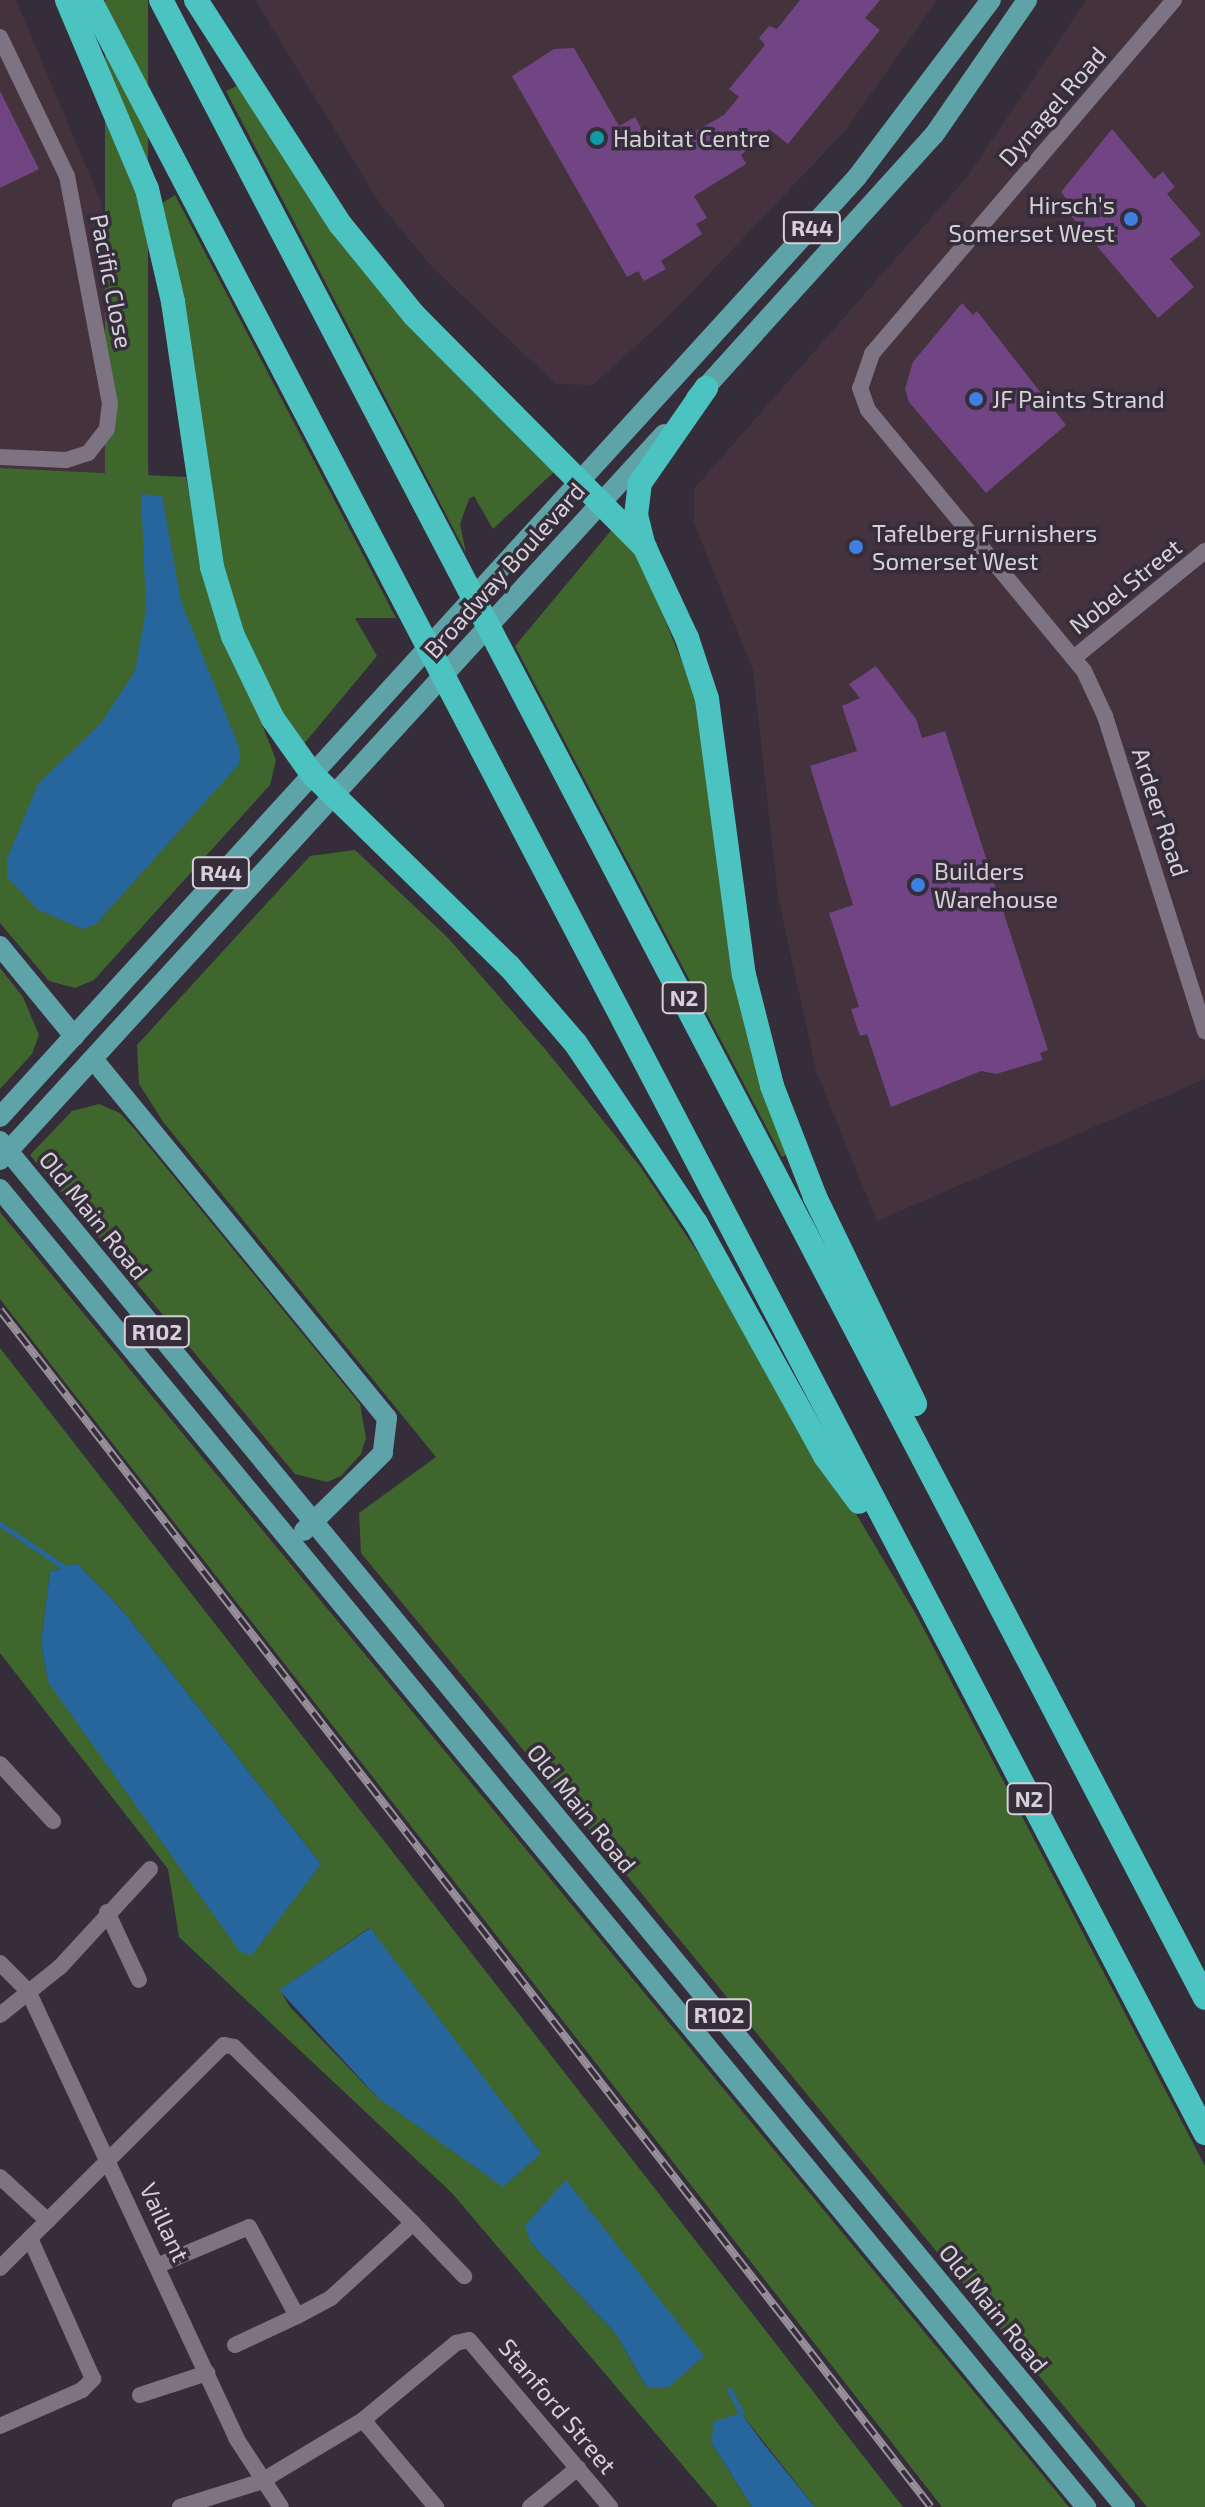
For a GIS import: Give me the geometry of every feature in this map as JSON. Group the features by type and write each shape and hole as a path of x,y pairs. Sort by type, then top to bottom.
{"highway":[{"path":"67,0 121,117 158,228 222,603 273,719 312,774 509,966 576,1044 696,1223 825,1456 891,1540"},
{"name":"N2","path":"90,0 614,997 891,1540 1205,2133"},
{"name":"N2","path":"161,0 1205,1998"},
{"path":"196,0 340,224 414,315 583,480 645,548"},
{"path":"706,388 640,483 636,515 645,548 707,699 744,975 776,1101 815,1197 958,1489 975,1554"}],"main road":[{"name":"Broadway Boulevard","path":"0,1117 881,150 991,0"},
{"name":"Broadway Boulevard","path":"0,1160 9,1140 93,1059 934,135 1027,0"},
{"path":"0,946 74,1036"},
{"path":"93,1059 387,1418 383,1453 292,1542"},
{"name":"Old Main Road","path":"9,1140 314,1523 1125,2507"},
{"name":"R102","path":"0,1189 1086,2507"}],"street":[{"name":"Dynagel Road","path":"1075,657 868,410 861,377 872,354 1174,0"},
{"name":"Pacific Close","path":"0,37 67,176 110,403 107,429 88,453 66,460 0,457"},
{"name":"Nobel Street","path":"1075,657 1205,551"},
{"name":"Ardeer Road","path":"1075,657 1105,716 1205,1032"},
{"path":"0,1764 53,1821"},
{"path":"0,2015 60,1967 107,1912 150,1869"},
{"path":"107,1912 139,1980"},
{"name":"Vaillant","path":"0,1963 28,1991 260,2482 281,2507"},
{"path":"0,2268 110,2161 219,2047 228,2045 464,2276"},
{"path":"0,2177 48,2221"},
{"path":"235,2345 331,2298 413,2223"},
{"path":"159,2265 249,2227 297,2316"},
{"path":"0,2426 82,2390 93,2379 30,2238"},
{"name":"Stanford Street","path":"363,2420 465,2340 477,2345 610,2507"},
{"path":"140,2395 207,2373"},
{"path":"180,2507 260,2482 363,2420 436,2507"},
{"path":"530,2507 578,2468"}],"shaded area":[{"path":"0,0 16,0 101,202 150,475 0,468"},
{"path":"255,0 937,0 844,132 672,313 593,385 556,384 432,267 381,205"},
{"path":"1086,0 1205,0 1205,1079 877,1221 816,1070 778,897 753,670 694,523 694,489 968,176"}],"green space":[{"path":"105,0 148,0 148,685 105,685"},
{"path":"239,85 557,469 493,529 474,496 469,499 460,524 466,553 226,91"},
{"path":"175,195 396,618 355,618 377,656 303,745 262,681 222,574 159,205"},
{"path":"0,468 186,477 203,575 276,760 270,785 94,980 75,988 49,981 0,923"},
{"path":"614,527 640,559 694,691 787,1154 782,1157 515,646"},
{"path":"355,850 448,938 545,1049 639,1165 717,1281 917,1616 1205,2166 1205,2507 1147,2507 361,1553 359,1513 436,1457 164,1123 139,1084 137,1045 310,856"},
{"path":"0,968 23,997 39,1035 32,1054 0,1089"},
{"path":"99,1104 120,1113 137,1132 360,1404 366,1438 361,1454 341,1476 327,1482 295,1474 30,1155 72,1111"},
{"path":"0,1212 1069,2507 942,2507 0,1299"},
{"path":"0,1348 903,2507 815,2507 741,2413 712,2444 752,2507 718,2507 452,2193 179,1937 168,1869 0,1653","holes":["77,1563 123,1611 321,1864 273,1923 48,1682 41,1643 50,1572","369,1928 541,2153 377,2097 290,2007 280,1990","531,2243 627,2263 703,2356 647,2388 616,2334"]}],"water":[{"path":"141,494 162,496 181,601 240,750 239,764 96,924 83,929 38,910 7,877 7,859 38,784 101,723 135,671 146,610"},
{"path":"77,1563 123,1611 321,1864 252,1955 240,1952 48,1682 41,1643 50,1572"},
{"path":"370,1928 541,2153 503,2187 377,2097 279,1990"},
{"path":"566,2180 704,2356 669,2387 647,2388 616,2334 531,2243 525,2225"},
{"path":"741,2413 815,2507 752,2507 712,2444 713,2422"}],"building":[{"name":"Habitat Centre","path":"800,0 880,0 865,18 880,30 788,144 769,129 741,155 746,164 694,196 707,218 696,224 702,234 661,261 666,269 644,281 638,271 627,277 512,76 554,49 574,48 619,126 635,117 650,144 666,148 724,115 739,97 729,89 765,45 759,38 769,26 777,29"},
{"path":"0,91 39,169 0,188"},
{"name":"Hirsch's Somerset West","path":"1112,129 1154,179 1163,172 1175,187 1167,194 1201,234 1170,259 1194,287 1158,318 1062,205 1067,200 1061,192"},
{"name":"JF Paints Strand","path":"962,303 973,315 977,311 1066,425 986,493 909,402 905,389 913,362"},
{"name":"Builders Warehouse","path":"876,666 916,719 922,738 945,731 1048,1050 1040,1053 1043,1060 996,1074 981,1071 891,1107 867,1034 860,1036 851,1009 859,1007 829,913 853,905 810,766 857,751 842,706 860,698 849,684"}],"waterway":[{"path":"0,1524 68,1570"},
{"path":"729,2389 741,2413"}],"railway":[{"path":"0,1310 931,2507"}],"place":[{"name":"Habitat Centre","path":"597,138"},
{"name":"Hirsch's Somerset West","path":"1131,219"},
{"name":"JF Paints Strand","path":"976,399"},
{"name":"Tafelberg Furnishers Somerset West","path":"856,547"},
{"name":"Builders Warehouse","path":"918,885"}]}
